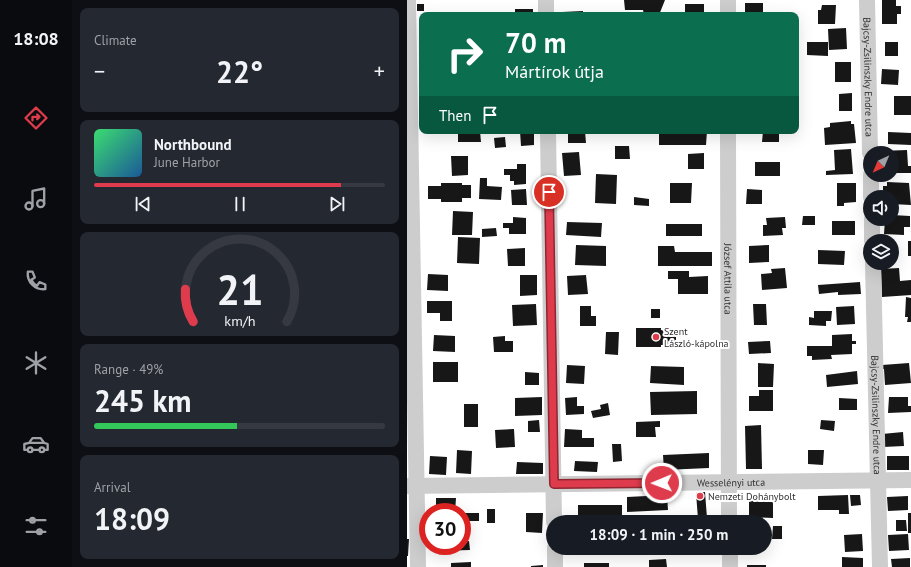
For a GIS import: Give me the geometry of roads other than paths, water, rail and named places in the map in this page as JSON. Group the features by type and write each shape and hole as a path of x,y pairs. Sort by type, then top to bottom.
{"street":[{"path":"408,0 412,486 418,567"},
{"path":"545,0 546,12"},
{"path":"728,0 728,12"},
{"name":"Bajcsy-Zsilinszky Endre utca","path":"867,0 870,146"},
{"path":"548,134 554,515"},
{"name":"József Attila utca","path":"728,134 729,515"},
{"name":"Bajcsy-Zsilinszky Endre utca","path":"873,270 880,567"},
{"name":"Wesselényi utca","path":"412,486 911,480"},
{"path":"555,555 555,567"},
{"path":"730,555 730,567"}],"place":[{"name":"Szent László-kápolna","path":"656,337"},
{"name":"Nemzeti Dohánybolt","path":"700,496"}]}
